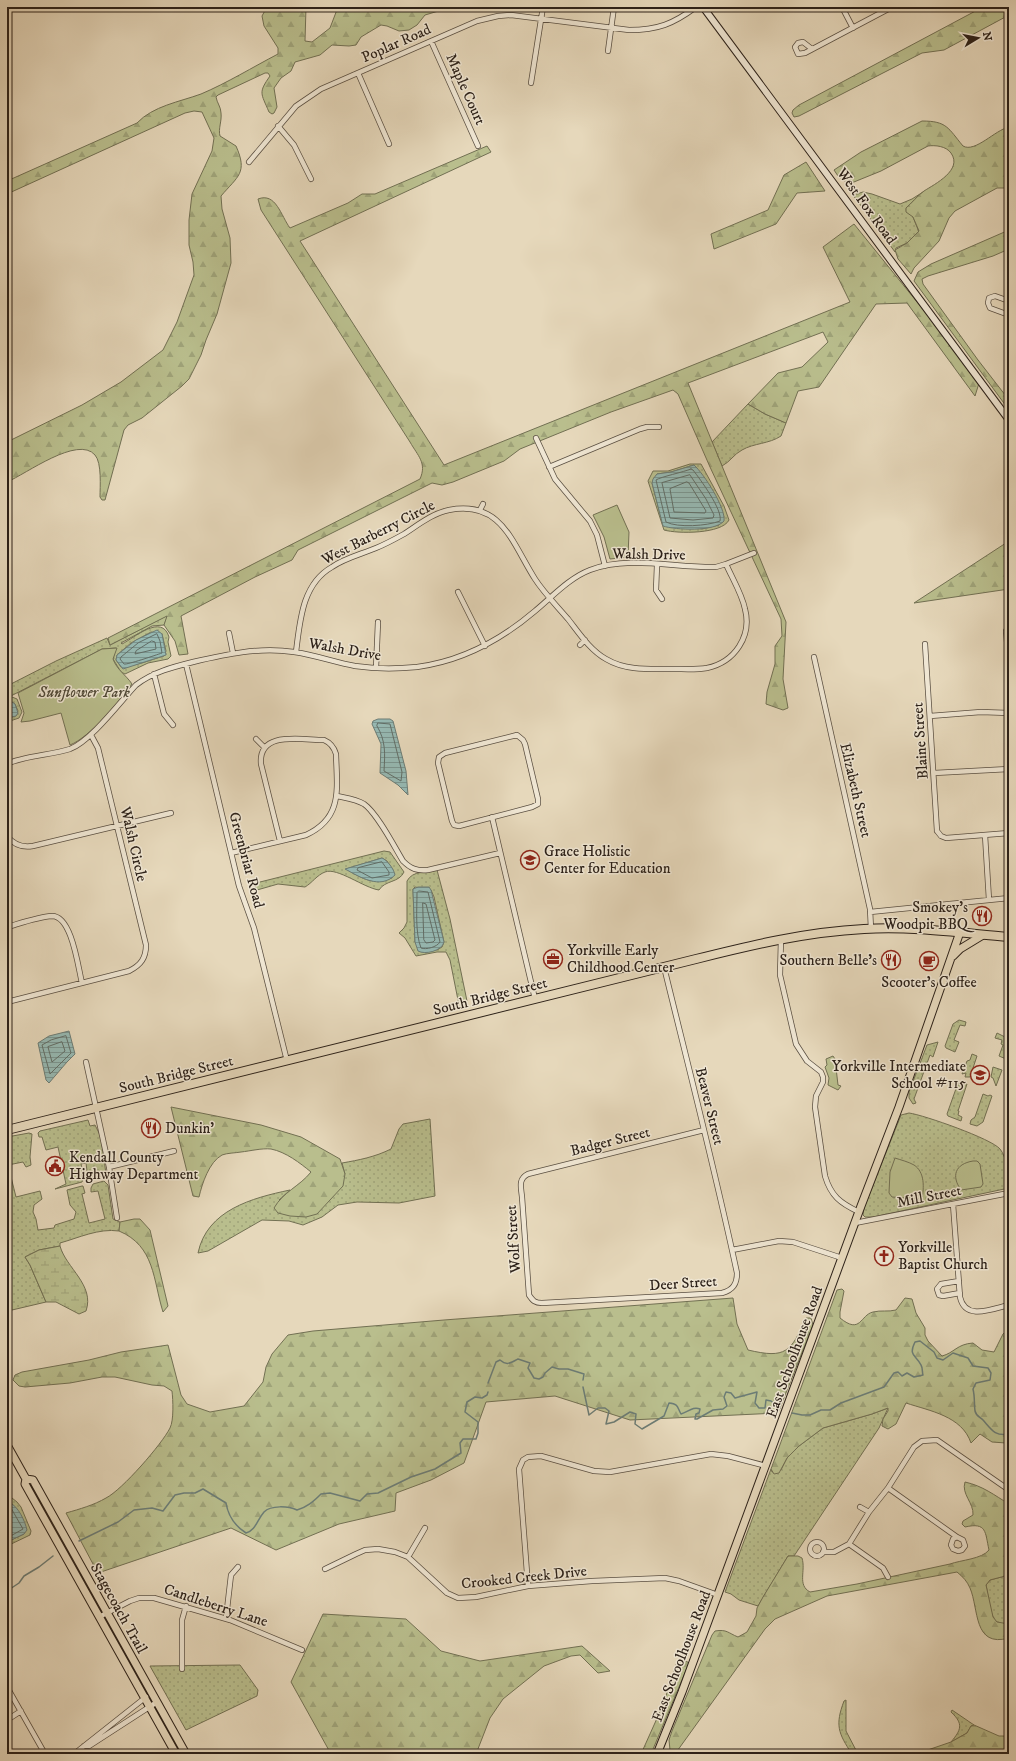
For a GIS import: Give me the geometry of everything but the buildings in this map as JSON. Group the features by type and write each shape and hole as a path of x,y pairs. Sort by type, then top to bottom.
{"highway":[{"name":"South Bridge Street","path":"7,1130 781,939 829,932 871,929 922,929 1009,937"}],"main road":[{"name":"East Schoolhouse Road","path":"656,1754 682,1692 718,1596 925,1035 960,932"},
{"name":"East Schoolhouse Road","path":"952,958 960,949 983,935"},
{"name":"Stagecoach Trail","path":"7,1445 26,1479 25,1484 176,1754"},
{"name":"Stagecoach Trail","path":"26,1479 33,1480 186,1754"}],"street":[{"path":"531,83 544,7"},
{"path":"608,51 614,7"},
{"name":"Poplar Road","path":"249,162 278,126 296,106 307,97 471,23 498,16 518,16 629,30 648,30 667,26 696,7"},
{"name":"West Fox Road","path":"703,7 1009,420"},
{"path":"842,7 853,28"},
{"path":"812,49 892,7"},
{"name":"Maple Court","path":"432,41 478,146"},
{"path":"358,73 389,144"},
{"path":"278,126 294,145 311,179"},
{"path":"1009,301 995,296 989,298 988,302 989,307 992,310 1009,315 1009,321"},
{"path":"549,467 640,429 647,427 659,427"},
{"path":"536,438 549,467 563,490 590,521 602,550 605,566"},
{"path":"480,510 483,504"},
{"name":"West Barberry Circle","path":"296,652 307,594 318,577 327,570 394,539 444,511 465,508 480,510 500,523 509,534 535,579 550,598 586,640 604,658 622,666 633,668 701,669 724,662 733,655 741,645 747,626 744,604 726,564"},
{"name":"Walsh Drive","path":"7,764 72,748 92,735 136,685 154,674 186,664 233,653 262,650 296,652 355,666 376,668 402,668 431,664 458,657 485,646 520,623 579,576 605,566 621,563 706,567 726,564 754,553"},
{"path":"657,565 656,590 662,599"},
{"path":"458,592 485,646"},
{"path":"376,668 378,622"},
{"path":"1006,631 1009,665"},
{"path":"229,633 233,653"},
{"path":"580,645 586,640"},
{"name":"Blaine Street","path":"925,644 934,773 934,832 946,838 985,835"},
{"name":"Elizabeth Street","path":"814,657 870,912 871,929"},
{"name":"Greenbriar Road","path":"186,664 239,886 254,928 287,1061"},
{"path":"154,674 164,714 173,725"},
{"path":"930,716 981,712 1009,714"},
{"name":"Walsh Circle","path":"7,1002 130,971 145,962 146,945 98,748 92,735"},
{"path":"517,736 523,740 538,804 533,807 492,817 459,826 454,825 438,763 439,757 445,753 517,736"},
{"path":"256,739 264,747"},
{"path":"231,853 306,835 321,827 333,812 337,796 336,754 334,743 324,740 278,740 270,742 264,747 261,753 261,764 280,841"},
{"path":"934,773 1009,769"},
{"path":"337,796 354,799 364,804 375,816 403,861 410,868 418,871 428,870 500,852"},
{"path":"7,836 14,846 33,846 170,813"},
{"path":"492,817 535,999"},
{"path":"989,900 985,835 1009,833"},
{"path":"870,912 1009,898"},
{"path":"7,927 45,917 62,917 68,928 82,983"},
{"path":"781,939 780,975 796,1044 807,1061 821,1072 823,1077 823,1082 816,1096 815,1107 825,1176 833,1195 841,1203 859,1212"},
{"name":"Beaver Street","path":"664,967 732,1250"},
{"path":"86,1062 109,1167 117,1218"},
{"name":"Badger Street","path":"523,1177 528,1174 704,1130"},
{"path":"109,1167 174,1151"},
{"name":"Wolf Street","path":"523,1177 521,1181 529,1296 532,1299"},
{"name":"Mill Street","path":"855,1223 1009,1193"},
{"path":"953,1204 960,1293 963,1305 972,1312 1009,1305"},
{"path":"732,1250 764,1244 793,1242 842,1258"},
{"name":"Deer Street","path":"532,1299 536,1303 542,1303 722,1293 729,1291 734,1287 737,1280 732,1250"},
{"path":"959,1281 941,1284 937,1289 939,1295 943,1296 960,1293"},
{"path":"823,1552 834,1552 849,1544 868,1512 888,1488 914,1447 922,1441 933,1439 943,1444 1009,1490"},
{"path":"528,1586 519,1469 523,1460 528,1457 541,1456 594,1471 610,1472 710,1454 728,1456 766,1466"},
{"path":"888,1488 957,1537"},
{"path":"860,1507 868,1512"},
{"path":"408,1556 425,1528"},
{"path":"849,1544 883,1568 888,1577"},
{"name":"Crooked Creek Drive","path":"325,1568 365,1550 378,1549 408,1556 447,1593 458,1598 476,1597 528,1586 593,1581 665,1578 679,1580 718,1596"},
{"path":"226,1618 231,1575 238,1567"},
{"name":"Candleberry Lane","path":"99,1617 124,1603 139,1598 154,1598 226,1618 302,1650"},
{"path":"182,1669 182,1620 186,1606"},
{"path":"7,1687 45,1754"},
{"path":"74,1754 145,1698 153,1694"},
{"path":"84,1746 89,1746 157,1702"},
{"path":"7,1720 21,1711"}],"green space":[{"path":"267,7 306,7 305,41 312,42 330,28 338,7 452,7 425,15 417,25 409,30 399,31 381,25 361,37 356,45 332,45 320,55 295,62 291,71 281,78 274,88 277,107 272,114 269,112 262,93 262,90 270,76 268,73 265,73 216,97 221,111 220,136 236,146 241,162 241,168 236,179 221,196 222,209 230,238 231,263 217,314 201,355 189,379 142,418 128,425 124,430 105,500 102,500 100,497 99,464 95,455 87,450 77,450 52,458 7,482 7,442 82,405 121,382 163,350 177,322 194,275 189,245 189,220 192,194 212,151 214,138 202,112 194,111 185,113 7,194 7,181 137,123 143,117 158,108 211,90 278,54 278,48 264,26 262,16"},
{"path":"983,7 1009,7 1009,15 944,50 922,53 799,116 794,117 792,113 793,110 799,105"},
{"path":"922,121 937,122 942,124 950,130 963,146 968,147 979,144 1003,129 1009,127 1009,188 997,188 955,211 949,218 939,241 914,268 911,274 898,259 895,250 907,243 919,231 913,217 906,212 906,208 921,193 941,180 951,171 954,159 951,153 943,147 928,146 881,171 849,184 838,176 834,170 861,152"},
{"path":"487,146 491,152 300,241 444,465 850,302 823,247 854,224 980,380 975,396 907,303 876,304 819,387 798,391 786,423 765,414 748,404 778,373 802,367 828,342 823,332 688,383 786,622 783,679 788,708 783,710 766,704 767,692 775,664 775,646 782,636 781,619 710,467 678,394 673,390 611,412 520,449 504,461 453,482 442,485 432,483 298,550 292,560 255,577 181,616 188,654 179,655 175,641 164,625 167,616 110,645 108,638 420,479 422,473 423,468 419,456 261,210 258,199 264,198 274,202 290,228 348,203 362,194 375,194"},
{"path":"806,162 825,191 797,193 776,224 714,249 711,234 768,210 784,175"},
{"path":"863,192 900,204 923,192 906,208 913,217 919,232 907,243 896,248 895,252 853,195"},
{"path":"1009,230 1009,249 993,256 922,279 923,284 1009,400 1009,410 914,281 918,272 931,264"},
{"path":"748,404 765,414 786,423 781,436 772,441 751,446 742,450 722,466 712,442"},
{"path":"690,464 701,464 724,506 729,520 725,525 699,532 664,530 648,481 653,471 668,471","holes":["694,465 714,494 724,517 719,525 702,529 662,522 652,483 657,474 671,472"]},
{"path":"617,505 629,532 628,557 610,559 604,537 593,515"},
{"path":"1009,541 1009,589 914,603"},
{"path":"168,615 164,625 152,626 121,643 122,644 147,629 160,627 165,630 169,637 168,642 171,656 168,659 148,663 125,674 121,672 113,659 116,648 102,649 7,698 7,686 56,661 107,638 110,645","holes":["151,632 162,634 166,651 164,656 138,664 121,667 116,660 117,655 131,643"]},
{"name":"Sunflower Park","path":"117,648 113,659 132,684 112,709 86,735 70,745 61,713 21,722 24,713 18,693 102,649"},
{"path":"12,697 17,699 22,712 19,718 7,722 7,718 16,716 18,711 15,704 12,702 7,704 7,699"},
{"path":"384,851 390,852 404,872 402,876 379,890 366,886 336,872 330,871 322,873 305,887 278,884 257,890 255,888 256,883","holes":["382,858 387,861 393,870 392,878 385,880 368,880 346,869"]},
{"path":"437,870 450,919 467,1001 459,1003 450,960 446,952 416,956 405,938 399,933 407,922 407,881 416,873","holes":["415,887 431,890 434,897 444,942 442,947 437,950 415,942 413,889"]},
{"path":"959,1020 966,1022 965,1026 960,1025 954,1040 959,1042 955,1052 946,1048 945,1046 953,1024"},
{"path":"997,1033 1009,1039 1009,1050 1006,1059 999,1056 1003,1045 1001,1044 1002,1040 995,1038"},
{"path":"938,1042 933,1057 930,1055 914,1099 916,1103 913,1104 909,1098 909,1092 927,1045"},
{"path":"972,1054 977,1056 970,1077 965,1077 966,1073 962,1074 967,1061 970,1060"},
{"path":"833,1056 835,1059 838,1085 841,1086 838,1090 828,1085 829,1078 825,1067 827,1065 826,1059"},
{"path":"993,1067 1002,1070 996,1086 993,1078 991,1077"},
{"path":"961,1082 967,1084 958,1111 958,1115 962,1117 961,1121 948,1116 947,1114 958,1083"},
{"path":"983,1094 992,1096 983,1122 977,1126 970,1124 971,1120 975,1117"},
{"path":"171,1107 261,1125 301,1137 340,1159 345,1174 343,1186 317,1214 306,1217 290,1216 278,1213 274,1208 278,1202 311,1172 287,1155 277,1150 264,1149 229,1153 217,1158 204,1180 199,1197 193,1196"},
{"path":"909,1113 928,1118 985,1139 1000,1149 1006,1162 1009,1188 873,1217 865,1217 863,1215 864,1208 901,1115"},
{"path":"430,1119 435,1196 399,1203 357,1202 338,1205 322,1217 303,1225 289,1221 262,1220 208,1251 198,1253 203,1238 211,1226 221,1216 233,1208 261,1197 290,1190 279,1200 345,1174 342,1163 373,1156 391,1149 399,1129 403,1124"},
{"path":"88,1120 90,1126 95,1125 101,1137 106,1174 98,1178 91,1177 87,1171 86,1163 81,1164 84,1177 82,1182 55,1189 66,1184 58,1147 46,1150 42,1137 39,1137 38,1133 40,1131"},
{"path":"29,1133 32,1134 30,1157 31,1165 26,1167 23,1162 8,1165 16,1197 40,1191 42,1199 34,1205 33,1212 38,1230 54,1228 55,1225 74,1219 76,1212 70,1205 67,1190 82,1186 85,1193 82,1194 89,1223 105,1219 98,1191 91,1192 93,1184 104,1181 108,1185 113,1219 120,1222 119,1231 111,1230 89,1234 60,1243 60,1246 39,1250 25,1257 46,1302 12,1310 7,1309 7,1137"},
{"path":"895,1158 918,1168 923,1180 922,1199 892,1197 889,1193 890,1172"},
{"path":"977,1161 980,1164 983,1184 981,1187 961,1190 956,1180 956,1171 962,1165"},
{"path":"140,1219 150,1230 168,1306 163,1312 151,1265 146,1255 140,1245 131,1237 119,1231 120,1222"},
{"path":"60,1246 63,1254 79,1277 87,1293 88,1302 86,1311 79,1314 56,1302 46,1302 25,1257 39,1250"},
{"path":"842,1289 844,1291 840,1318 852,1325 860,1322 873,1312 896,1310 905,1298 912,1299 916,1313 925,1328 925,1335 928,1341 942,1356 963,1345 973,1343 982,1350 994,1352 1003,1334 1005,1332 1009,1335 1009,1446 1006,1443 992,1442 980,1434 971,1443 967,1434 953,1421 935,1412 906,1403 896,1424 888,1429 882,1426 883,1419 888,1411 888,1408 823,1428 799,1446 787,1458 779,1473 774,1474 771,1469 837,1290"},
{"path":"733,1298 737,1324 748,1350 771,1354 786,1350 796,1339 806,1318 811,1318 813,1325 778,1413 630,1420 555,1396 486,1402 464,1463 431,1480 396,1493 395,1511 339,1524 276,1550 231,1528 95,1574 93,1564 66,1513 92,1505 106,1498 122,1486 141,1466 159,1445 170,1428 173,1415 172,1391 164,1386 115,1377 102,1377 70,1383 25,1387 19,1386 13,1380 15,1375 22,1372 89,1360 121,1352 168,1345 181,1395 187,1404 210,1412 244,1406 263,1382 266,1367 272,1354 288,1335 313,1331 444,1320"},
{"path":"888,1408 879,1428 794,1556 788,1556 758,1606 739,1600 731,1594 725,1592 771,1469 772,1472 781,1470 787,1458 799,1446 823,1428"},
{"path":"965,1482 983,1488 1009,1504 1009,1575 990,1580 986,1585 993,1617 997,1622 1009,1624 1009,1638 997,1640 989,1637 983,1632 979,1625 973,1597 968,1583 957,1572 827,1596 775,1619 765,1629 675,1754 667,1754 670,1750 669,1740 672,1731 712,1635 715,1631 722,1631 738,1637 747,1632 756,1616 757,1608 788,1556 798,1556 802,1558 803,1582 806,1589 810,1592 857,1584 950,1564 986,1553 989,1550 984,1530 977,1526 965,1527 962,1524 963,1521 973,1515 972,1506 965,1491"},
{"path":"8,1498 12,1498 21,1507 31,1531 30,1535 7,1546 7,1542 24,1534 10,1503 7,1503"},
{"path":"1009,1575 1009,1624 1001,1624 995,1620 993,1616 986,1585 990,1580"},
{"path":"323,1614 406,1619 441,1651 480,1661 582,1646 610,1671 598,1673 580,1655 571,1656 544,1666 503,1699 490,1718 476,1754 331,1754 291,1682"},
{"path":"686,1661 689,1663 651,1754 641,1754 663,1705 677,1662"},
{"path":"240,1665 258,1690 257,1696 186,1730 150,1666"},
{"path":"846,1700 846,1731 858,1754 852,1754 839,1729 839,1716 844,1701"},
{"path":"952,1710 974,1725 971,1726 967,1733 951,1742 960,1727 958,1720 951,1712"},
{"path":"974,1725 999,1736 1009,1736 1009,1754 916,1754 951,1742 967,1733 971,1726"}],"water":[{"path":"694,465 708,483 718,500 724,515 724,521 719,525 712,527 695,529 663,526 652,483 653,479 657,474 671,472"},
{"path":"157,630 162,634 166,655 123,669 116,660 117,655 136,640"},
{"path":"12,702 15,704 18,713 16,716 7,718 7,704"},
{"path":"378,719 390,719 393,721 406,771 408,795 398,785 380,773 381,744 372,724 373,721"},
{"path":"382,858 390,865 395,875 383,882 370,881 345,869"},
{"path":"418,887 429,887 431,890 444,942 443,945 437,950 425,953 418,951 415,942 413,889"},
{"path":"69,1031 75,1054 49,1083 46,1080 38,1043 49,1036"},
{"path":"7,1503 10,1503 16,1507 23,1518 27,1530 24,1534 7,1542"}],"waterway":[{"path":"792,1413 810,1415 821,1410 830,1410 841,1403 884,1387 894,1373 898,1372 902,1376 907,1373 914,1377 923,1375 922,1366 912,1350 915,1342 920,1341 934,1352 937,1358 943,1360 953,1353 968,1358 973,1366 988,1368 991,1373 990,1380 976,1383 973,1389 976,1413 994,1432 1004,1435 1009,1434"},
{"path":"488,1383 496,1362 500,1360 505,1363 509,1363 518,1359 530,1363 528,1368 534,1378 539,1379 543,1377 552,1367 568,1369 584,1374 583,1380"},
{"path":"583,1387 589,1415 598,1408 605,1408 609,1411 606,1424 614,1422 630,1412 636,1414 635,1424 642,1429 664,1416 669,1403 676,1405 681,1414 693,1409 700,1409 699,1413 696,1414 695,1419 713,1410 723,1409 727,1406 724,1397 726,1392 731,1393 735,1398 757,1392 755,1403 759,1408 765,1408 766,1400 771,1401 780,1408"},
{"path":"79,1541 118,1522 134,1510 152,1508 163,1511 175,1495 195,1493 203,1489 226,1503 228,1512 233,1520 246,1533 252,1530 264,1512 271,1508 280,1507 297,1510 310,1504 321,1494 330,1493 360,1501 367,1494 378,1493 411,1477 435,1469 461,1453 460,1443 463,1439 476,1439 478,1433 478,1422 465,1412 467,1402 475,1397 482,1398 487,1395 488,1392"},
{"path":"7,1591 19,1583 24,1576 53,1556"}],"place":[{"name":"Grace Holistic Center for Education","path":"530,860"},
{"name":"Smokey's Woodpit BBQ","path":"982,916"},
{"name":"Yorkville Early Childhood Center","path":"553,959"},
{"name":"Southern Belle's","path":"891,960"},
{"name":"Scooter's Coffee","path":"929,961"},
{"name":"Yorkville Intermediate School #115","path":"980,1075"},
{"name":"Dunkin'","path":"151,1128"},
{"name":"Kendall County Highway Department","path":"55,1166"},
{"name":"Yorkville Baptist Church","path":"884,1256"}]}
